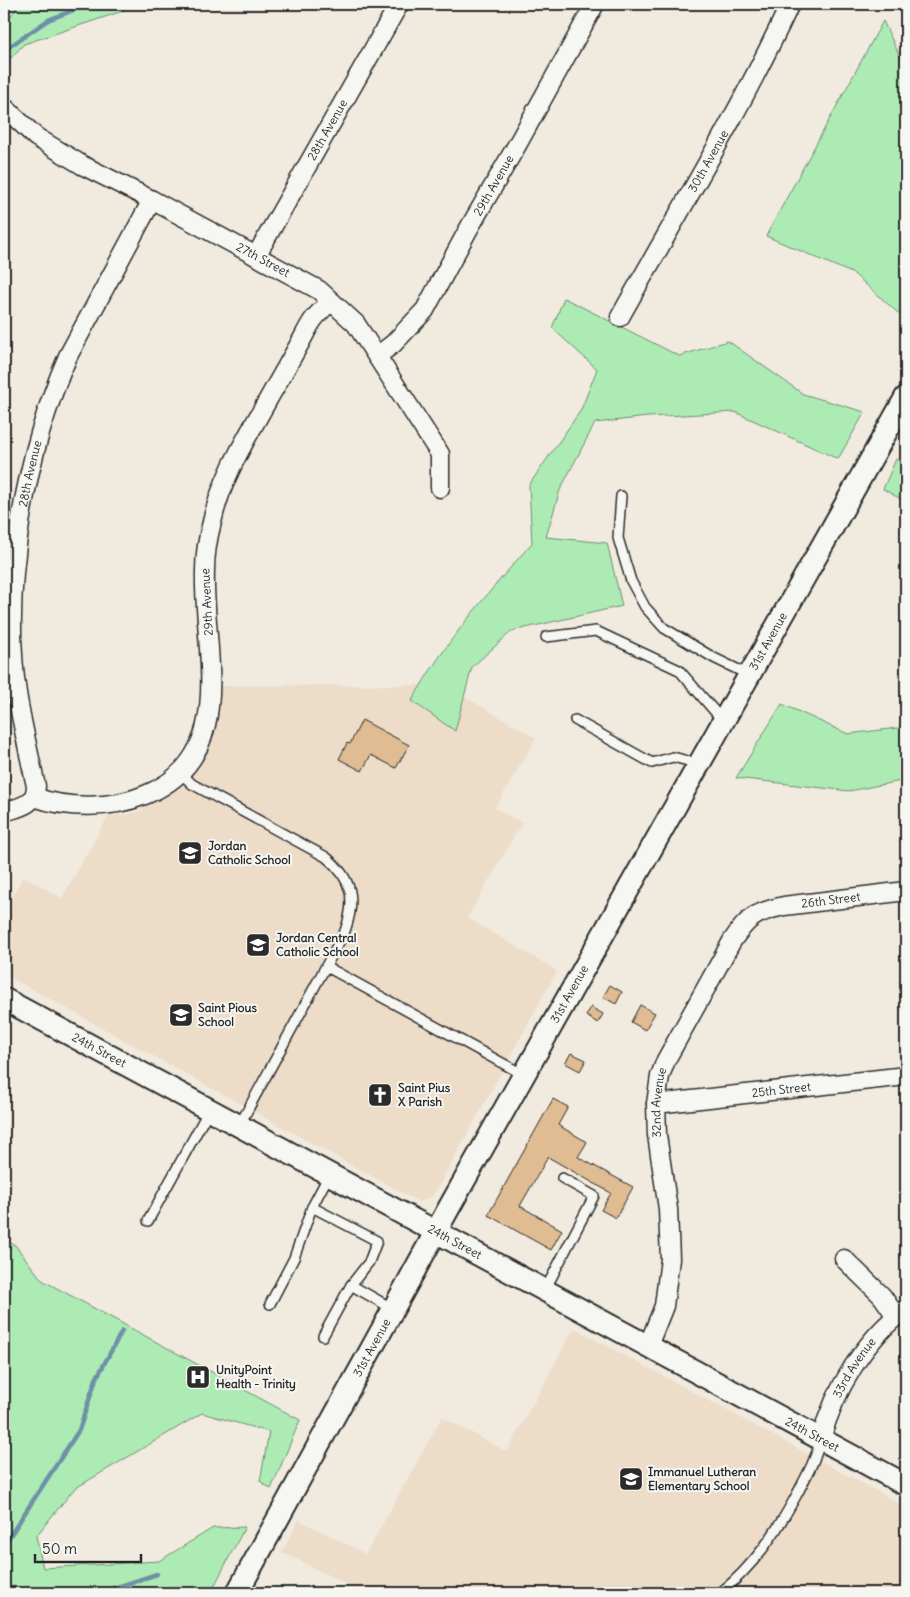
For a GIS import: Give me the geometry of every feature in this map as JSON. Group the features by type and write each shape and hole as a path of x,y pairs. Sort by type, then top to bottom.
{"street":[{"name":"28th Avenue","path":"256,256 399,4"},
{"name":"29th Avenue","path":"377,356 393,344 426,310 468,230 595,4"},
{"name":"30th Avenue","path":"620,317 734,117 760,68 790,4"},
{"name":"27th Street","path":"4,107 36,137 50,147 319,290 356,324 440,454 440,488"},
{"name":"28th Avenue","path":"34,797 36,786 17,692 9,574 29,472 59,376 78,335 152,200"},
{"name":"29th Avenue","path":"34,797 58,804 116,804 135,799 166,785 192,759 205,733 210,704 210,651 205,569 212,522 219,496 227,474 242,445 313,321 331,301"},
{"name":"31st Avenue","path":"237,1593 393,1308 906,396"},
{"path":"4,812 29,803 34,797"},
{"name":"26th Street","path":"756,914 784,906 906,892"},
{"name":"32nd Avenue","path":"648,1346 664,1306 670,1259 668,1209 656,1135 656,1104 660,1076 677,1040 732,942 741,928 756,914"},
{"name":"24th Street","path":"4,999 906,1485"},
{"name":"25th Street","path":"656,1104 906,1076"},
{"path":"844,1259 901,1312"},
{"name":"33rd Avenue","path":"821,1439 826,1419 854,1366 867,1348 901,1312"}],"lane":[{"path":"621,496 618,538 631,581 644,607 664,628 714,658 749,675"},
{"path":"546,637 596,631 679,670 723,721"},
{"path":"575,720 652,763 673,756 699,764"},
{"path":"180,773 192,784 326,857 341,871 350,888 352,907 345,931 239,1126"},
{"path":"327,966 524,1075"},
{"path":"148,1221 209,1109"},
{"path":"270,1304 294,1258 312,1207 330,1174"},
{"path":"545,1290 594,1196 562,1178"},
{"path":"312,1207 377,1242 369,1262 352,1285 323,1336"},
{"path":"352,1285 393,1308"},
{"path":"720,1593 755,1560 778,1528 815,1461 821,1439"}],"shaded area":[{"name":"Jordan Central Catholic School","path":"444,685 536,738 495,808 522,823 467,918 557,971 433,1196 419,1202 4,974 4,914 23,876 62,898 108,817 136,813 178,787 213,734 218,686"},
{"name":"Immanuel Lutheran Elementary School","path":"574,1328 906,1507 906,1593 344,1593 348,1585 282,1552 299,1520 366,1554 442,1417 507,1452"}],"green space":[{"path":"19,4 127,4 123,11 24,44 4,65 4,26"},
{"path":"883,21 906,69 906,320 854,274 766,236"},
{"path":"564,298 679,356 728,341 803,394 865,412 838,459 735,412 648,417 595,423 560,490 546,537 607,543 622,606 512,631 472,667 455,731 412,701 452,639 532,543 529,485 581,410 597,369 552,328"},
{"path":"896,459 906,464 906,502 883,489"},
{"path":"782,704 848,734 906,727 906,780 849,791 736,778"},
{"path":"4,1240 15,1245 42,1280 300,1420 271,1489 260,1481 269,1432 202,1413 74,1489 36,1536 43,1568 159,1561 213,1528 245,1527 211,1592 4,1593"}],"building":[{"path":"362,720 409,745 396,768 371,755 362,771 339,759 347,743 350,744"},
{"path":"610,985 622,992 616,1004 603,997"},
{"path":"640,1005 655,1013 645,1030 631,1022"},
{"path":"591,1007 603,1014 598,1023 586,1016"},
{"path":"571,1053 586,1060 580,1071 565,1063"},
{"path":"553,1099 568,1107 558,1125 587,1142 578,1157 633,1187 616,1218 601,1210 611,1193 548,1157 520,1206 562,1230 551,1250 488,1215"}],"waterway":[{"path":"6,49 48,20 74,10 77,4"},
{"path":"4,1545 79,1430 96,1379 122,1331"},
{"path":"99,1593 157,1574"}],"place":[{"name":"Jordan Catholic School","path":"190,853"},
{"name":"Jordan Central Catholic School","path":"258,945"},
{"name":"Saint Pious School","path":"181,1015"},
{"name":"Saint Pius X Parish","path":"380,1095"},
{"name":"UnityPoint Health - Trinity","path":"198,1377"},
{"name":"Immanuel Lutheran Elementary School","path":"631,1479"}]}
